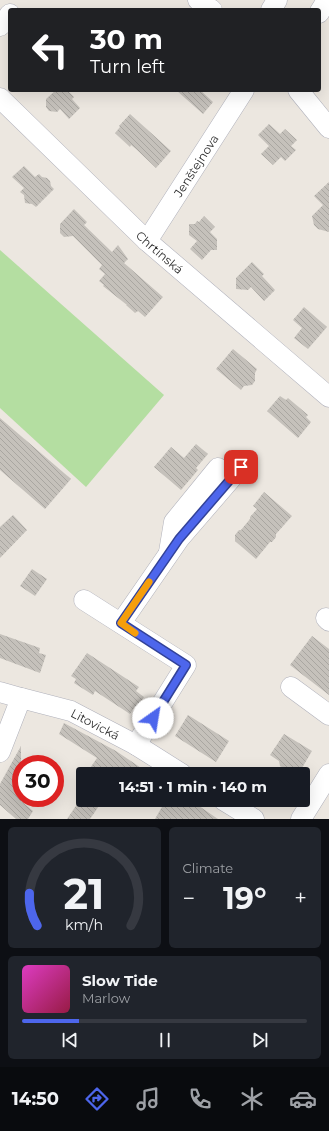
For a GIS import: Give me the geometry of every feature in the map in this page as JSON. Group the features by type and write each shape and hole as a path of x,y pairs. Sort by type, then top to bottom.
{"street":[{"path":"15,8 21,0"},
{"path":"198,0 209,8"},
{"path":"321,10 327,0"},
{"path":"0,26 8,16"},
{"name":"Jenštejnova","path":"146,241 243,92"},
{"path":"300,92 329,128"},
{"name":"Chrtínská","path":"0,98 146,241 329,397"},
{"path":"121,623 179,539 241,467"},
{"path":"169,554 174,522 218,468"},
{"path":"84,600 186,665 136,745"},
{"path":"291,687 329,715"},
{"name":"Litovická","path":"0,692 71,711 136,745 171,767"},
{"path":"0,753 21,698"},
{"path":"301,819 329,774"},
{"path":"234,807 254,819"}],"green space":[{"path":"0,250 164,395 86,487 0,408"}],"building":[{"path":"54,92 69,92 74,97 72,99 80,108 69,119 60,109 57,112 49,111 46,107 46,99"},
{"path":"178,92 202,92 213,102 203,114"},
{"path":"130,114 171,151 156,168 136,149 131,145 130,147 115,133"},
{"path":"269,124 280,134 285,129 297,140 291,146 296,150 285,161 281,157 273,165 261,154 269,146 258,135"},
{"path":"24,166 35,177 39,174 42,177 47,178 54,189 36,207 32,204 25,203 24,195 20,192 24,188 12,177"},
{"path":"329,182 329,232 318,229 314,225 312,216 323,205 314,196"},
{"path":"74,209 87,222 84,225 112,252 118,245 128,259 124,263 163,297 145,317 138,311 135,313 103,286 104,285 99,281 105,274 99,269 102,265 73,236 64,237 60,233 60,224"},
{"path":"204,216 215,227 210,232 217,239 217,250 211,250 202,260 190,249 197,241 189,235 189,224 195,224 197,221 199,222"},
{"path":"252,262 264,274 262,276 275,290 264,301 251,287 248,290 236,289 236,278"},
{"path":"304,307 327,327 308,349 294,338 302,328 293,320"},
{"path":"233,349 257,369 255,373 255,381 252,385 244,386 241,390 216,369"},
{"path":"280,396 286,400 288,398 308,415 306,417 311,422 298,438 267,411"},
{"path":"0,418 71,479 45,509 0,470"},
{"path":"196,444 208,454 196,468 198,470 181,490 154,467 171,447 184,458"},
{"path":"264,492 292,516 276,534 276,537 272,542 270,542 256,559 235,541 235,535 239,530 241,530 257,509 253,506"},
{"path":"13,515 27,530 0,558 0,527"},
{"path":"32,569 47,579 35,596 20,586"},
{"path":"0,634 40,648 39,653 46,655 40,673 0,658"},
{"path":"312,636 329,649 329,695 290,665"},
{"path":"87,653 139,687 136,691 144,697 137,707 135,706 130,714 95,691 93,695 74,683 76,679 71,676"},
{"path":"188,715 229,741 216,762 175,736"},
{"path":"64,723 116,751 140,767 91,767 97,758 59,734"},
{"path":"284,734 312,751 303,767 282,767 279,761 270,755"},
{"path":"21,746 21,755 16,755"},
{"path":"12,762 12,807 28,807 33,811 28,819 16,819 0,805 0,784"},
{"path":"76,806 98,807 90,819 67,819"},
{"path":"162,807 200,807 218,819 155,819"}],"slow traffic":[{"path":"135,633 121,623 149,582"}],"route":[{"path":"153,718 186,665 121,623 179,539 241,467"}]}
